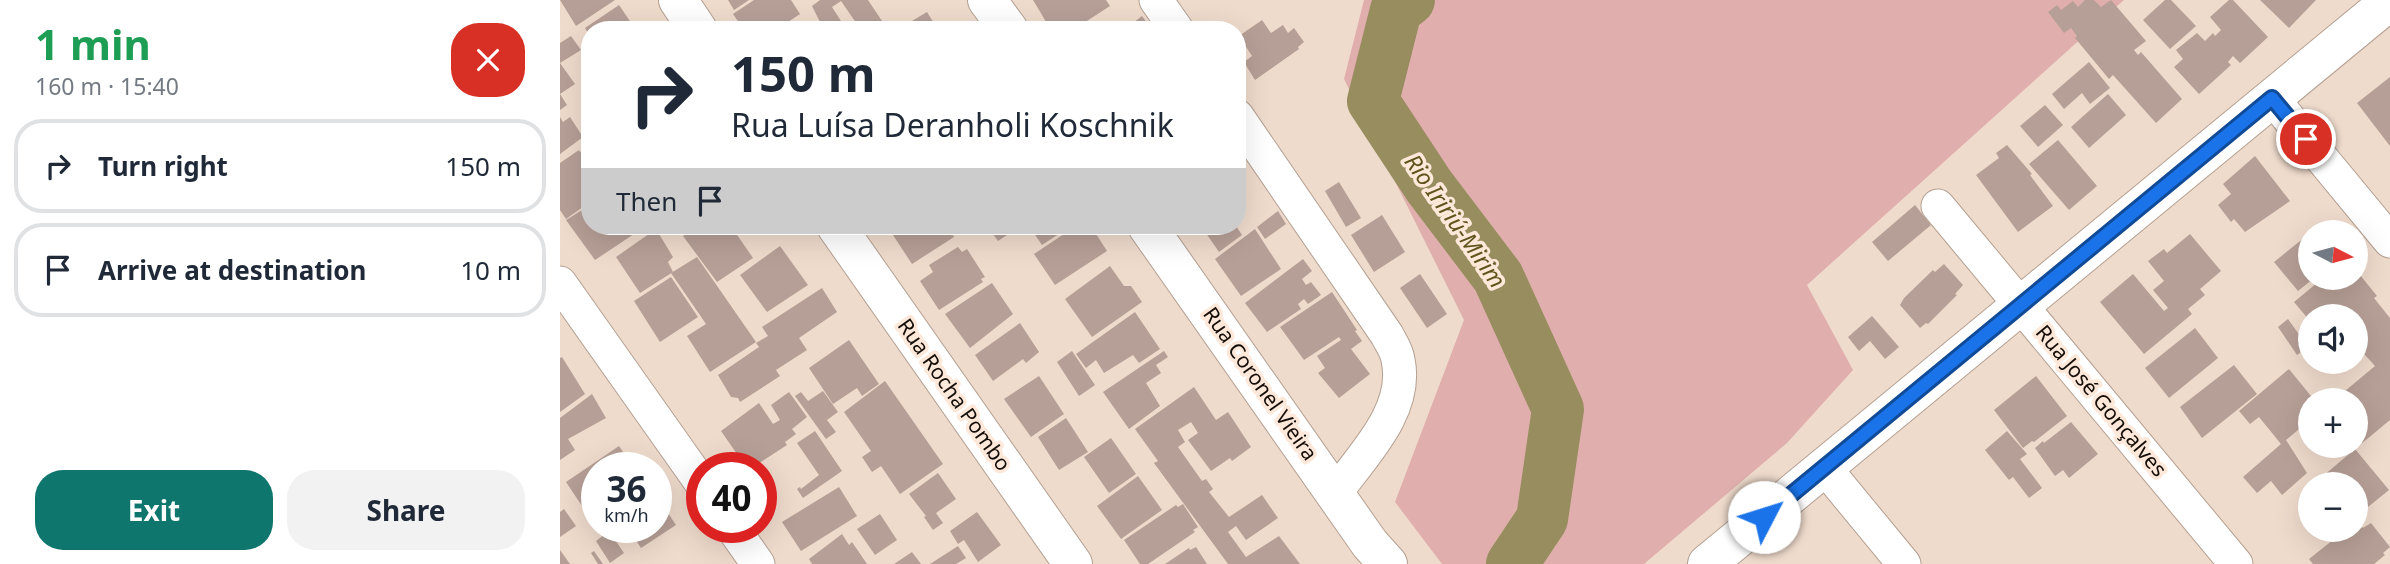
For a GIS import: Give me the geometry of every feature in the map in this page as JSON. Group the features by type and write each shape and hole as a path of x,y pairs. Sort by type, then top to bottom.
{"street":[{"path":"678,0 692,21"},
{"path":"988,0 1003,21"},
{"path":"1156,0 1171,21"},
{"path":"1707,564 2390,1"},
{"path":"2272,98 2390,241"},
{"path":"1246,129 1387,335 1398,359 1400,382 1394,407 1336,492"},
{"name":"Rua José Gonçalves","path":"1938,206 2236,564"},
{"name":"Rua Rocha Pombo","path":"842,235 1073,564"},
{"name":"Rua Coronel Vieira","path":"1153,235 1336,492 1378,557"},
{"path":"560,283 686,461"},
{"path":"1824,467 1905,564"},
{"path":"743,543 758,564"}],"shaded area":[{"path":"1364,0 2124,0 1807,285 1853,370 1787,443 1644,564 1442,564 1395,502 1464,320 1344,79"}],"building":[{"path":"560,0 615,0 581,21 576,26"},
{"path":"728,0 749,0 734,10"},
{"path":"754,0 791,0 800,14 790,21 738,21 733,14"},
{"path":"820,0 868,0 882,21 855,21 841,1 832,7 841,21 820,21 812,6"},
{"path":"1033,0 1106,0 1110,6 1087,21 1046,21"},
{"path":"2085,0 2094,0 2101,7 2111,0 2146,41 2134,50 2138,55 2141,52 2182,99 2156,123 2113,75 2109,79 2075,38 2077,36 2071,28 2064,33 2048,12 2057,5 2061,10 2073,1 2078,7"},
{"path":"2165,0 2171,0 2196,26 2170,49 2143,20"},
{"path":"2229,0 2233,0 2268,37 2240,63 2233,56 2228,62 2231,65 2199,94 2174,67 2183,59 2176,50 2197,33 2205,41 2213,33 2215,36 2221,30 2210,17"},
{"path":"2260,0 2316,0 2289,28"},
{"path":"619,5 630,21 595,21"},
{"path":"927,12 932,21 912,21"},
{"path":"1262,20 1271,33 1283,25 1288,33 1294,28 1304,42 1299,49 1255,80 1246,65 1246,60 1252,56 1246,47 1246,31"},
{"path":"571,36 581,50 560,63 560,43"},
{"path":"2089,62 2110,88 2090,104 2082,93 2064,109 2052,94"},
{"path":"560,63 575,84 560,94"},
{"path":"2390,77 2390,146 2357,103"},
{"path":"560,94 567,105 560,110"},
{"path":"2108,94 2126,115 2089,148 2071,127"},
{"path":"2045,105 2063,125 2038,147 2020,126"},
{"path":"560,117 563,122 570,117 581,138 560,154"},
{"path":"2058,140 2097,186 2069,210 2029,164"},
{"path":"2007,145 2032,174 2030,175 2053,206 2018,232 1976,175 1999,158 1996,153"},
{"path":"579,150 581,208 566,219 560,210 560,163"},
{"path":"2255,156 2290,201 2245,232 2234,219 2231,222 2218,205 2231,194 2223,184"},
{"path":"1339,182 1361,218 1346,227 1325,191"},
{"path":"1915,205 1931,225 1888,261 1872,242"},
{"path":"581,211 581,235 632,235 595,260 566,220"},
{"path":"1278,211 1286,224 1265,239 1257,227"},
{"path":"1382,215 1405,252 1374,272 1351,235"},
{"path":"1255,229 1281,269 1241,296 1215,259"},
{"path":"2190,234 2221,271 2200,289 2205,295 2188,309 2192,314 2144,354 2100,302 2133,274 2164,311 2168,308 2153,290 2164,281 2148,261 2164,249 2167,253"},
{"path":"647,235 660,235 673,257 668,262 673,272 640,293 616,257"},
{"path":"737,235 753,258 717,282 683,236"},
{"path":"893,235 953,235 954,237 912,264"},
{"path":"994,235 1007,235 998,241"},
{"path":"1035,235 1057,235 1042,245"},
{"path":"1062,235 1097,235 1107,251 1055,285 1034,254"},
{"path":"1207,235 1242,235 1219,252"},
{"path":"2298,243 2299,290 2298,291 2274,262"},
{"path":"780,246 808,285 767,312 740,275"},
{"path":"958,247 962,252 967,249 985,277 981,279 983,282 939,310 920,281 933,272 929,265"},
{"path":"697,257 756,342 710,372 687,336 706,324 671,273"},
{"path":"1303,259 1312,271 1302,279 1306,285 1311,282 1321,295 1308,304 1304,299 1298,304 1301,309 1267,332 1245,303"},
{"path":"1944,264 1963,285 1955,294 1957,295 1928,324 1920,328 1900,305 1933,270 1935,272"},
{"path":"1110,266 1124,286 1131,286 1142,302 1092,337 1065,299"},
{"path":"1420,274 1447,314 1427,328 1400,288"},
{"path":"671,277 698,317 660,342 634,301"},
{"path":"992,283 1013,314 970,348 945,314"},
{"path":"2368,285 2377,296 2374,298 2390,318 2390,420 2368,438 2368,388 2349,388 2375,366 2368,358 2368,304 2298,304 2298,307 2294,302 2308,290 2368,290"},
{"path":"822,288 837,312 799,338 807,350 776,370 780,376 740,402 738,398 731,397 718,375 759,347 756,343 768,336 762,327"},
{"path":"1332,292 1362,341 1351,349 1370,374 1339,398 1318,373 1325,368 1317,356 1341,340 1339,337 1304,360 1280,327"},
{"path":"1135,312 1160,349 1139,363 1133,355 1104,373 1096,360 1086,368 1076,354"},
{"path":"1872,316 1899,347 1885,359 1870,341 1859,351 1848,337"},
{"path":"2288,319 2298,333 2297,355 2278,327"},
{"path":"1020,323 1039,352 1026,363 1023,359 993,381 975,355"},
{"path":"2195,328 2218,358 2169,398 2145,368"},
{"path":"849,340 879,384 862,396 857,388 833,404 809,368"},
{"path":"1072,351 1095,385 1079,396 1057,362"},
{"path":"1164,351 1168,357 1156,365 1161,373 1146,383 1160,406 1129,429 1103,392"},
{"path":"562,357 585,394 560,412 560,358"},
{"path":"2234,365 2257,394 2202,438 2180,407"},
{"path":"2289,369 2304,388 2298,388 2298,430 2286,440 2306,472 2298,472 2298,481 2282,495 2271,481 2257,493 2243,477 2281,444 2259,417 2250,424 2239,411"},
{"path":"1039,376 1064,414 1031,437 1004,399"},
{"path":"2036,376 2067,416 2023,448 1994,410"},
{"path":"885,381 943,464 900,494 881,466 872,472 862,457 871,451 844,412"},
{"path":"1194,387 1216,420 1228,412 1251,447 1232,461 1230,458 1211,471 1188,440 1198,433 1191,422 1178,430 1185,442 1178,447 1202,481 1206,479 1213,489 1209,492 1229,517 1262,495 1278,518 1246,540 1236,526 1228,532 1246,557 1279,536 1300,564 1228,564 1154,463 1158,461 1135,429"},
{"path":"823,391 838,412 827,420 836,432 826,439 795,396 801,392 808,401"},
{"path":"789,392 807,417 792,429 796,434 785,442 787,445 776,452 736,452 721,431 759,403 773,424 780,420 771,405"},
{"path":"592,394 606,418 568,439 575,450 560,460 560,418"},
{"path":"1066,418 1088,452 1059,470 1038,437"},
{"path":"2071,422 2098,454 2069,478 2063,470 2055,476 2035,448"},
{"path":"815,431 842,471 803,498 797,489 801,489 819,475 797,443"},
{"path":"2007,431 2027,454 2020,459 2042,488 2029,498 2013,477 2009,480 1985,450"},
{"path":"1111,438 1136,474 1109,493 1084,457"},
{"path":"619,446 623,452 610,452"},
{"path":"2344,458 2362,458 2389,490 2368,507 2368,472 2328,472"},
{"path":"581,472 581,504 566,482"},
{"path":"938,473 956,499 936,513 943,523 933,530 909,494"},
{"path":"1138,476 1162,510 1121,539 1097,506"},
{"path":"839,487 857,516 801,551 782,522"},
{"path":"1183,504 1198,527 1193,530 1195,532 1148,564 1140,564 1124,540 1176,505 1178,507"},
{"path":"564,509 576,526 560,537 560,512"},
{"path":"977,512 1001,545 978,562 964,540 958,544 950,531"},
{"path":"880,514 897,540 875,555 857,529"},
{"path":"2371,523 2390,547 2374,564 2313,564 2309,559 2330,542 2368,542 2368,525"},
{"path":"842,534 849,545 852,542 867,564 812,564 809,559"},
{"path":"597,543 617,543 624,553 610,563"},
{"path":"958,546 966,558 956,564 930,564"},
{"path":"1196,547 1207,564 1165,564 1189,548 1190,550"},
{"path":"560,550 570,564 560,564"},
{"path":"594,551 603,564 598,564 591,553"},
{"path":"912,552 921,564 894,564"}],"waterway":[{"name":"Rio Iririú-Mirim","path":"1409,0 1396,10 1373,101 1429,186 1498,277 1558,409 1542,519 1512,564"}],"route":[{"path":"1764,517 2272,98 2306,139"}]}
